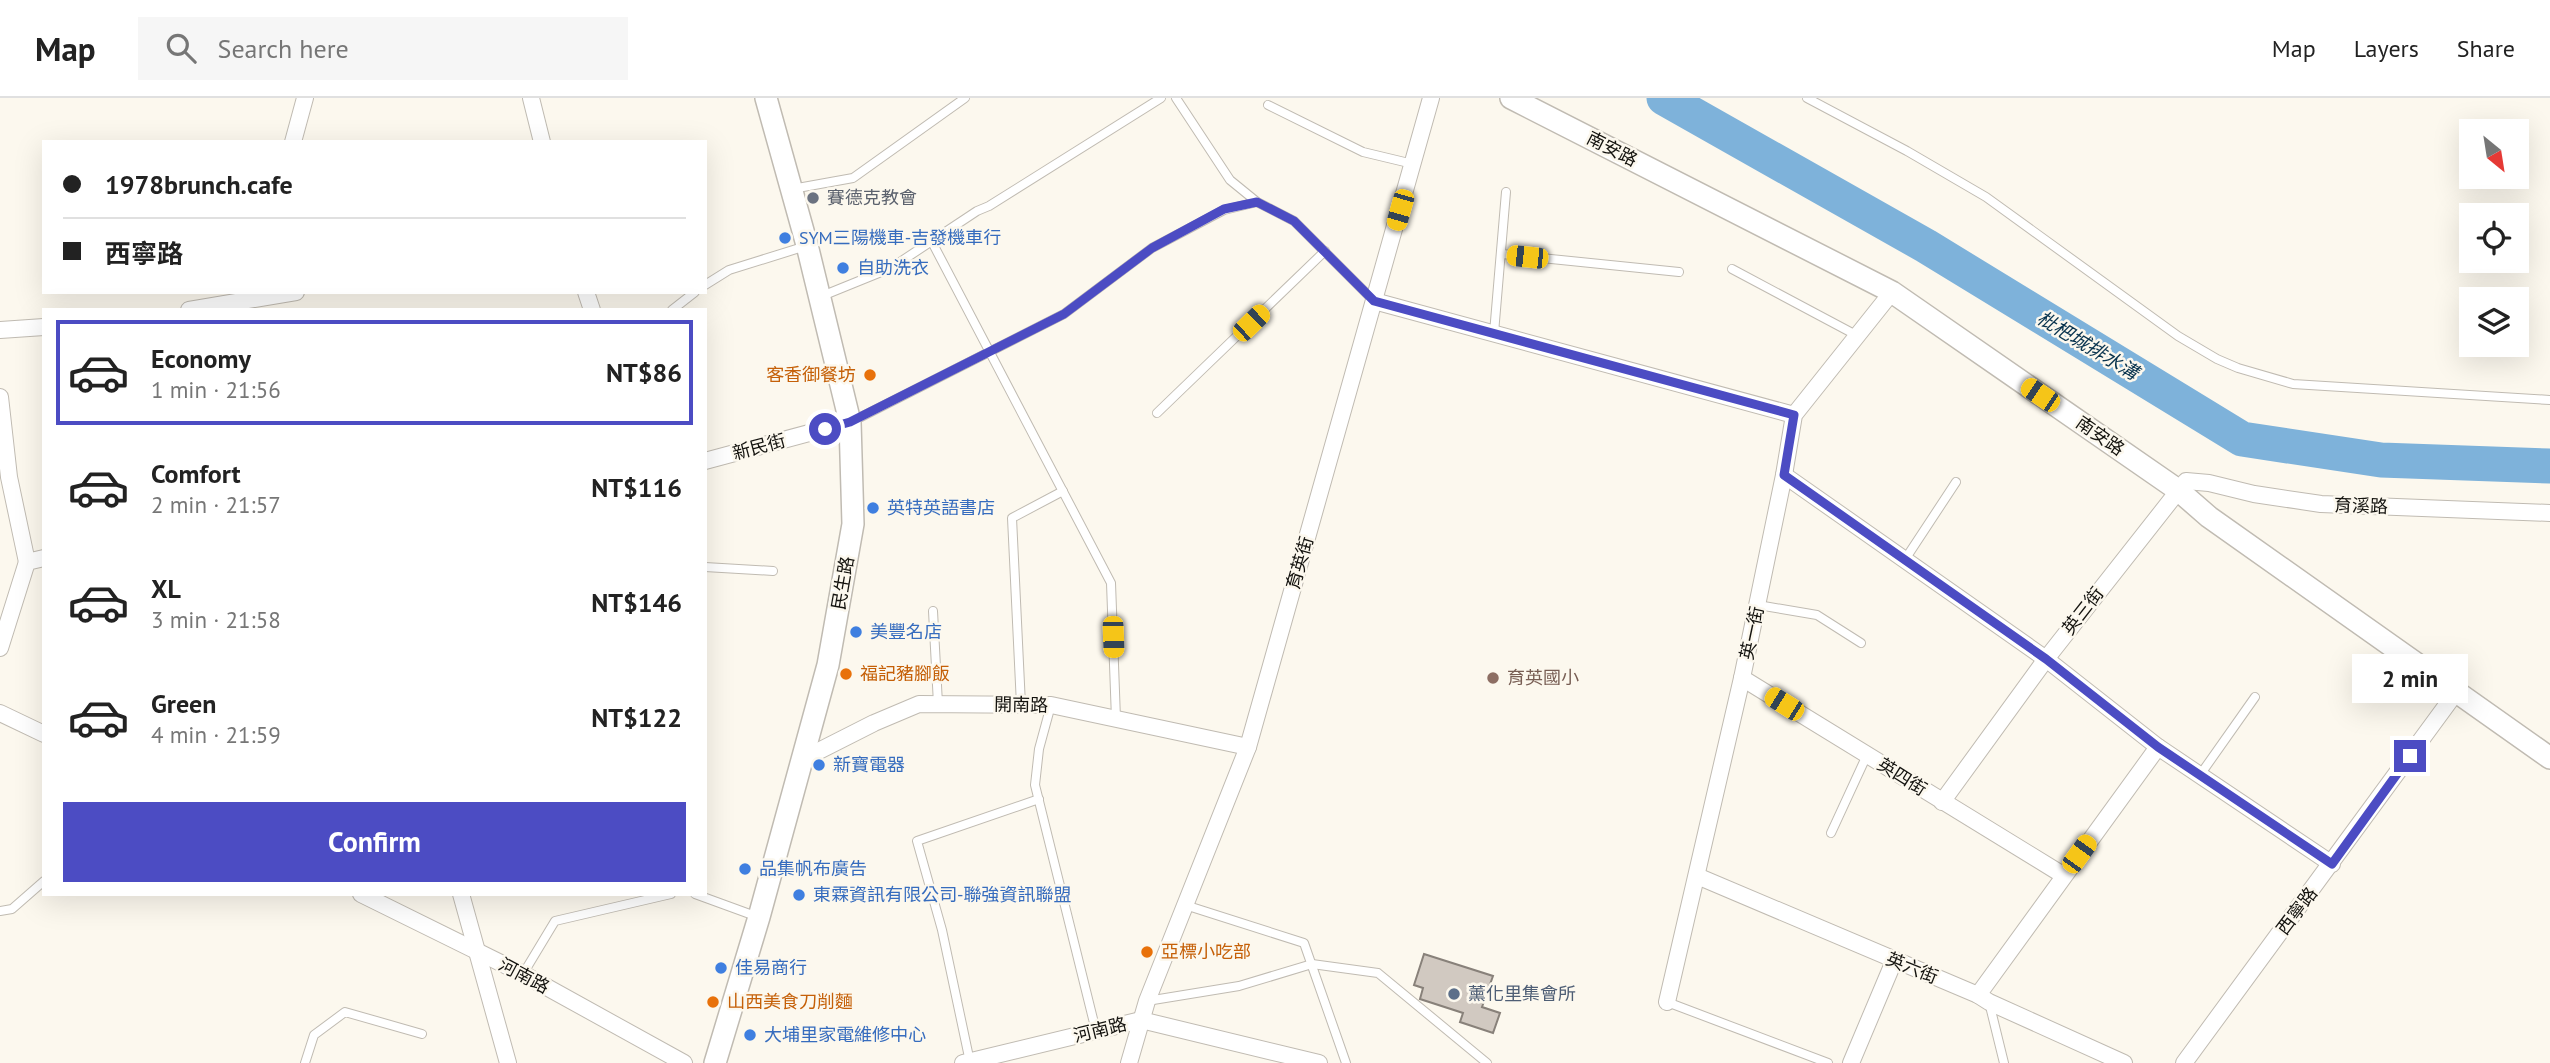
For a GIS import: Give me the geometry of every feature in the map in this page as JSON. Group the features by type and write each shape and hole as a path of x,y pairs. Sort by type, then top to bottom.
{"street":[{"path":"294,140 305,98"},
{"path":"531,98 542,140"},
{"name":"民生路","path":"715,1063 828,666 853,524 850,422 807,246 766,98"},
{"name":"育英街","path":"1129,1063 1147,1001 1248,747 1431,98"},
{"name":"南安路","path":"1511,98 1892,292 2178,490 2209,517 2550,758"},
{"name":"英一街","path":"1667,1002 1758,605 1794,415 1892,292"},
{"path":"201,308 287,294"},
{"path":"1374,301 1794,415"},
{"path":"0,330 42,327"},
{"path":"0,397 4,478 27,562 0,648"},
{"name":"新民街","path":"707,460 850,422"},
{"path":"1784,475 2046,659 2158,747 2332,864"},
{"name":"育溪路","path":"2178,490 2186,481 2209,482 2254,494 2321,504 2550,513"},
{"name":"英三街","path":"1942,802 2046,659 2178,490"},
{"path":"27,562 42,558"},
{"name":"英四街","path":"1742,678 2063,875"},
{"name":"西寧路","path":"2184,1063 2457,691"},
{"name":"開南路","path":"801,760 874,723 919,704 1051,705 1248,747"},
{"path":"0,713 42,733"},
{"path":"1984,998 2063,875 2158,747"},
{"name":"英六街","path":"1698,876 1984,998 2124,1063"},
{"name":"河南路","path":"365,896 523,974 684,1063"},
{"path":"462,896 508,1063"},
{"path":"1851,1063 1894,961"},
{"name":"河南路","path":"967,1062 1141,1020 1319,1063"}],"lane":[{"path":"791,189 853,178 965,98"},
{"path":"819,297 891,268 977,211 1161,98"},
{"path":"1176,98 1230,180 1257,202 1294,221 1374,301"},
{"path":"1807,98 1986,197 2178,336 2238,368 2293,384 2550,400"},
{"path":"1268,105 1363,152 1413,164"},
{"path":"1494,333 1506,192"},
{"name":"新民街","path":"850,422 1064,314 1152,248 1224,209 1257,202"},
{"path":"932,242 1111,583 1116,719"},
{"path":"707,284 729,270 807,246"},
{"path":"1157,413 1325,251"},
{"path":"1502,254 1679,272"},
{"path":"1732,269 1856,335"},
{"path":"675,308 693,294"},
{"path":"1903,561 1956,482"},
{"path":"1021,705 1012,518 1063,491"},
{"path":"707,568 773,571"},
{"path":"1758,605 1817,615 1861,643"},
{"path":"933,611 938,704"},
{"path":"2200,775 2255,697"},
{"path":"1051,705 1039,749 1035,785 1096,1031"},
{"path":"1830,833 1867,755"},
{"path":"967,1062 942,930 917,841 1039,799"},
{"path":"0,911 12,909 42,883"},
{"path":"523,974 555,921 662,896"},
{"path":"700,896 758,917"},
{"path":"1185,905 1304,943 1346,1063"},
{"path":"1147,1001 1239,986 1312,964 1378,973 1487,1063"},
{"path":"1984,998 2004,1063"},
{"path":"1667,1002 1828,1063"},
{"path":"305,1063 314,1035 345,1012 422,1034"}],"building":[{"name":"薰化里集會所","path":"1424,954 1493,976 1482,1007 1500,1013 1493,1033 1460,1022 1463,1013 1420,999 1423,988 1414,985"}],"waterway":[{"name":"枇杷城排水溝","path":"1664,98 1926,246 2242,439 2381,460 2550,466"}],"place":[{"name":"賽德克教會","path":"813,198"},
{"name":"SYM三陽機車-吉發機車行","path":"785,238"},
{"name":"自助洗衣","path":"843,268"},
{"name":"客香御餐坊","path":"870,375"},
{"name":"英特英語書店","path":"873,508"},
{"name":"美豐名店","path":"856,632"},
{"name":"福記豬腳飯","path":"846,674"},
{"name":"育英國小","path":"1493,678"},
{"name":"新寶電器","path":"819,765"},
{"name":"品集帆布廣告","path":"745,869"},
{"name":"東霖資訊有限公司-聯強資訊聯盟","path":"799,895"},
{"name":"亞標小吃部","path":"1147,952"},
{"name":"佳易商行","path":"721,968"},
{"name":"薰化里集會所","path":"1454,994"},
{"name":"山西美食刀削麵","path":"713,1002"},
{"name":"大埔里家電維修中心","path":"750,1035"}],"route":[{"path":"825,429 850,422 1064,314 1152,248 1224,209 1257,202 1294,221 1374,301 1794,415 1784,475 2046,659 2158,747 2332,864 2410,756"}]}
